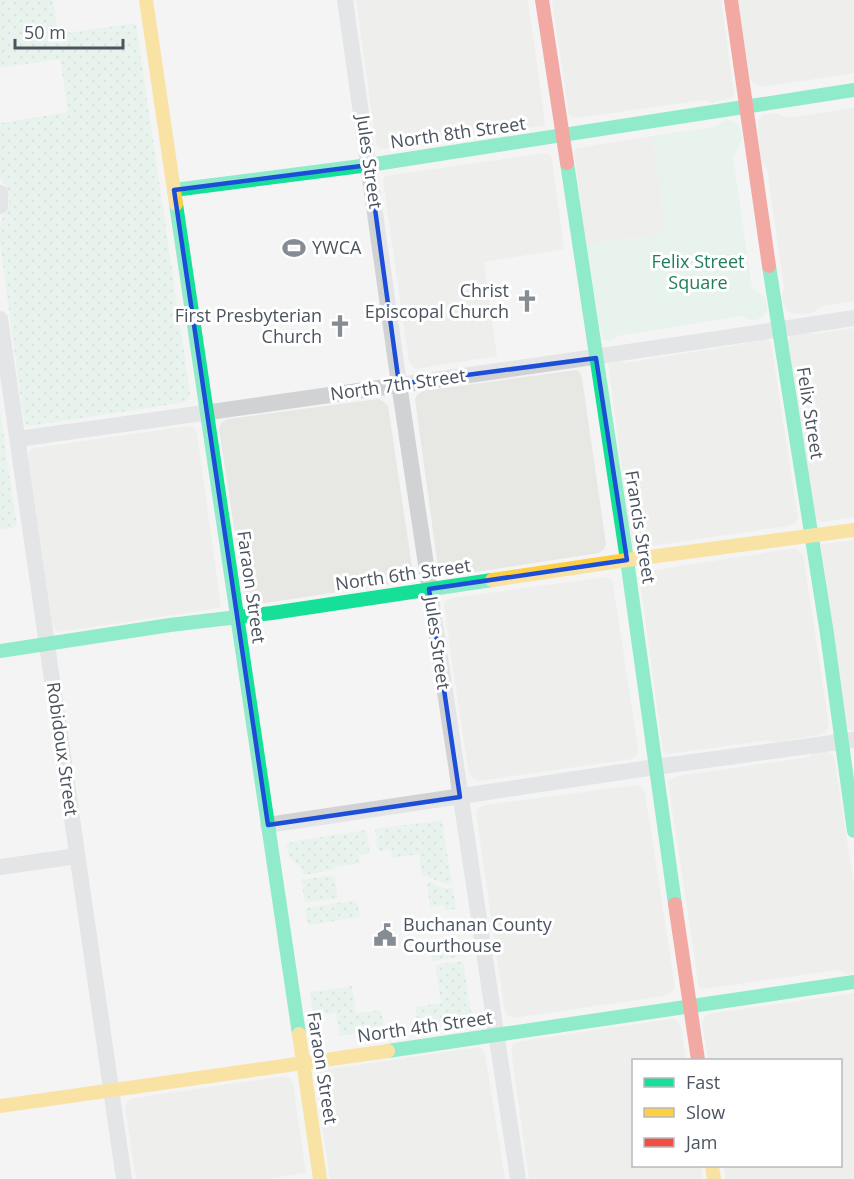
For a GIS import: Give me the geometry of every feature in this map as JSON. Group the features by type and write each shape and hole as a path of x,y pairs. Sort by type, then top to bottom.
{"street":[{"name":"Faraon Street","path":"146,0 320,1179"},
{"name":"Jules Street","path":"345,0 429,589 518,1179"},
{"name":"Francis Street","path":"542,0 627,560 698,1059"},
{"name":"Felix Street","path":"731,0 778,330 848,741 854,831"},
{"name":"North 8th Street","path":"174,190 369,165 854,90"},
{"path":"0,194 0,206"},
{"name":"North 7th Street","path":"18,439 596,358 854,318"},
{"name":"Robidoux Street","path":"0,319 3,357 18,439 124,1179"},
{"name":"North 6th Street","path":"0,651 627,560 854,530"},
{"path":"268,825 655,767 848,741"},
{"path":"0,867 77,856"},
{"name":"North 4th Street","path":"0,1106 854,982"}],"highlighted area":[{"path":"369,165 399,384 596,358 627,560 429,589 460,797 268,825 174,190"}],"shaded area":[{"path":"356,0 528,0 545,123 537,127 379,148 376,144"},
{"path":"552,0 721,0 734,93 731,98 712,103 705,100 577,118 569,115"},
{"path":"737,0 854,0 854,73 763,87 751,82"},
{"path":"854,108 854,301 823,306 812,313 791,313 786,310 781,296 784,289 767,168 761,162 758,120 763,114 777,113 786,118"},
{"path":"652,136 667,233 586,245 574,151 577,148"},
{"path":"546,153 552,159 564,249 484,262 497,356 416,369 409,362 383,181 385,176"},
{"path":"854,328 854,517 822,522 816,519 788,342 791,335 808,331 812,334"},
{"path":"767,338 771,343 798,519 788,526 638,548 632,546 608,363 619,358 625,363 749,343 749,339"},
{"path":"576,370 580,372 582,378 606,544 604,549 599,553 449,576 443,575 438,568 415,399 417,395 423,391"},
{"path":"378,399 388,406 412,567 411,576 404,582 252,605 245,601 219,428 222,422 228,419"},
{"path":"194,427 197,433 220,608 59,632 52,623 29,451 34,448"},
{"path":"854,540 854,730 852,731 846,728 821,544"},
{"path":"795,548 803,554 829,726 820,735 776,742 769,740 669,754 663,752 639,574"},
{"path":"606,577 611,579 613,584 638,748 637,754 632,759 478,781 472,778 468,769 444,607 445,601 452,598"},
{"path":"825,750 833,755 835,762 854,886 854,973 847,974 838,970 699,988 668,781 678,776 809,757 813,752"},
{"path":"637,785 645,792 675,987 672,992 664,996 513,1018 507,1015 476,812 479,807 486,805"},
{"path":"854,993 854,1179 726,1179 724,1167 842,1167 842,1059 708,1059 702,1023 705,1016"},
{"path":"672,1019 677,1021 681,1027 686,1059 632,1059 632,1167 701,1167 703,1179 529,1179 511,1050 513,1044"},
{"path":"479,1047 485,1054 505,1179 330,1179 315,1077 318,1072"},
{"path":"286,1076 291,1079 293,1085 306,1173 268,1179 136,1179 125,1107 127,1101 134,1098"}],"green space":[{"path":"0,0 53,0 58,34 136,23 190,393 188,400 181,403 29,426 24,423 0,243 0,225 9,201 6,186 0,178 0,123 68,112 60,59 0,68"},
{"name":"Felix Street Square","path":"727,119 734,122 741,130 740,145 733,157 752,288 766,298 767,312 755,320 741,316 618,336 607,341 602,339 586,245 667,233 652,136 714,127"},
{"path":"0,410 17,527 0,530"},
{"path":"442,820 452,884 422,876 419,854 392,858 391,850 378,851 375,829"},
{"path":"366,830 370,853 359,855 360,863 334,867 334,870 302,875 301,868 290,858 286,844 296,841"},
{"path":"335,875 338,898 305,903 301,880"},
{"path":"430,881 441,887 453,888 456,909 445,910 445,905 430,907 427,884"},
{"path":"357,900 360,917 308,925 305,908"},
{"path":"460,947 462,956 432,961 430,952"},
{"path":"463,961 472,1017 418,1025 415,1007 441,1003 435,965"},
{"path":"352,986 356,1013 381,1010 384,1029 340,1036 336,1013 313,1016 310,992"}],"traffic: fast":[{"path":"174,190 369,165 854,90"},
{"path":"567,163 627,560 675,904"},
{"path":"176,204 299,1034"},
{"path":"769,266 827,634 854,831"},
{"path":"0,651 492,580"},
{"path":"388,1051 854,982"}],"traffic: slow":[{"path":"146,0 176,204"},
{"path":"492,580 854,530"},
{"path":"299,1034 320,1179"},
{"path":"0,1106 388,1051"},
{"path":"712,1167 714,1179"}],"traffic: jam":[{"path":"542,0 567,163"},
{"path":"731,0 769,266"},
{"path":"675,904 698,1059"}],"place":[{"name":"YWCA","path":"294,248"},
{"name":"Christ Episcopal Church","path":"527,301"},
{"name":"First Presbyterian Church","path":"340,326"},
{"name":"Buchanan County Courthouse","path":"385,935"}]}
